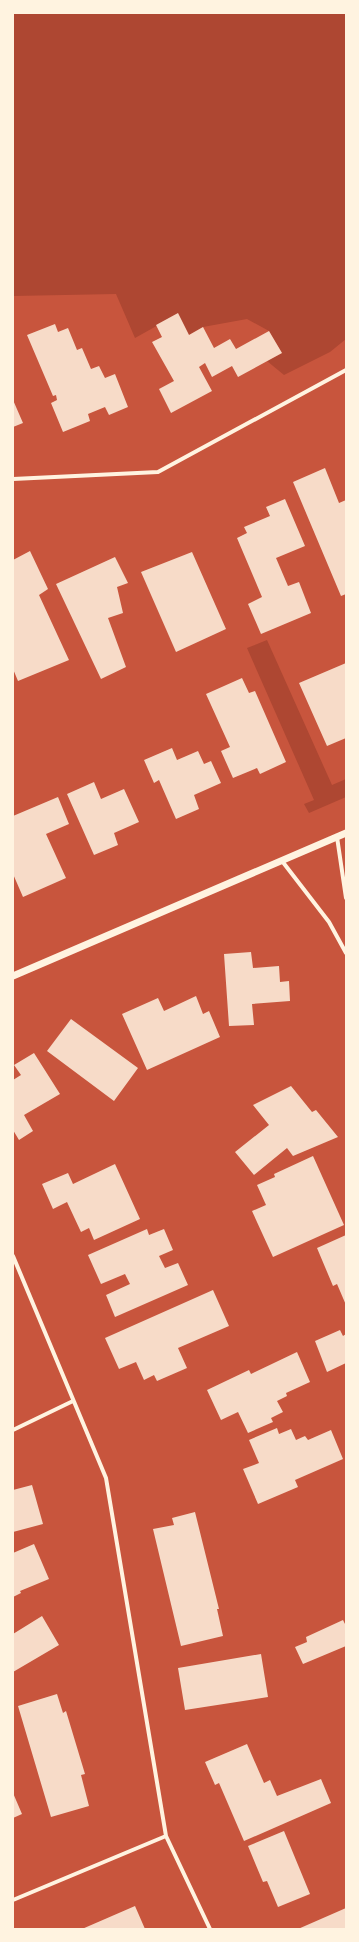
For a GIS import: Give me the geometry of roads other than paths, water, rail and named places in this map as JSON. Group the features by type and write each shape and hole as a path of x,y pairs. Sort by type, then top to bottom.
{"street":[{"path":"13,479 158,472 346,370"},
{"path":"13,976 346,833"},
{"path":"338,837 346,898"},
{"path":"282,861 329,922 346,953"},
{"path":"13,1256 106,1478 166,1836 210,1929"},
{"path":"13,1430 74,1401"},
{"path":"13,1900 166,1836"}]}
